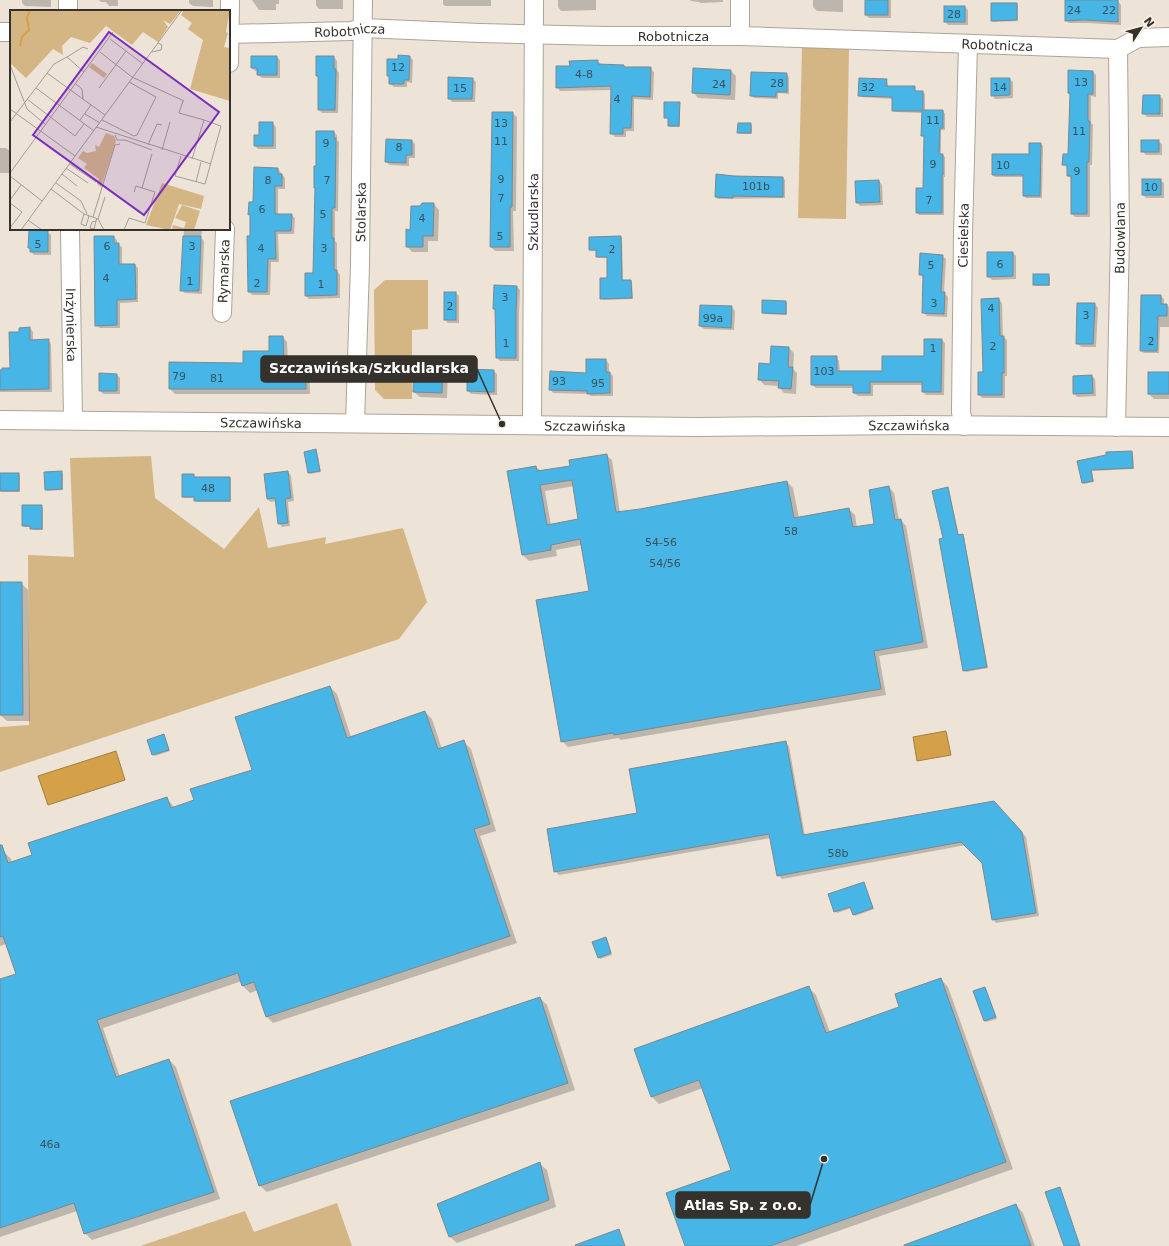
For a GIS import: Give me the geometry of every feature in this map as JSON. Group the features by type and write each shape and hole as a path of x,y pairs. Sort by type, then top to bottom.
{"street":[{"path":"230,0 230,10"},
{"name":"Stolarska","path":"355,423 360,265 363,0"},
{"name":"Szkudlarska","path":"532,424 534,0"},
{"path":"740,0 740,36"},
{"name":"Robotnicza","path":"230,34 351,31 363,28 606,36 740,36 1118,49"},
{"path":"1118,49 1138,38 1169,37"},
{"name":"Ciesielska","path":"964,426 960,412 968,44"},
{"name":"Budowlana","path":"1116,427 1120,234 1118,49"},
{"name":"Inżynierska","path":"70,230 73,420"},
{"name":"Rymarska","path":"222,313 225,230"},
{"name":"Szczawińska","path":"0,420 532,424 698,427 1169,427"}],"shaded area":[{"path":"802,47 849,48 846,219 798,218"},
{"path":"385,280 428,280 428,329 412,330 412,399 384,399 375,390 374,290"},
{"path":"151,456 155,498 224,549 259,507 268,548 326,537 325,544 403,528 427,602 399,639 0,772 0,727 29,725 28,555 74,557 70,458"},
{"path":"946,731 951,755 917,761 913,737"},
{"path":"116,751 125,780 48,805 38,776"},
{"path":"337,1203 352,1246 140,1246 245,1211 254,1232"}],"building":[{"path":"865,0 888,0 888,15 865,15"},
{"path":"1065,0 1118,0 1118,22 1084,20 1065,21"},
{"path":"991,3 1017,3 1017,20 991,21"},
{"path":"944,6 965,6 965,22 944,22"},
{"path":"398,55 410,56 409,80 404,80 404,84 389,84 389,76 387,76 387,59 398,59"},
{"path":"251,56 277,56 277,75 257,75 257,68 251,68"},
{"path":"316,56 334,56 334,69 336,69 335,110 318,110 318,76 316,76"},
{"path":"598,60 598,64 624,65 624,67 651,67 650,97 632,96 631,128 623,128 623,134 610,134 611,86 556,88 556,66 570,66 569,61"},
{"path":"693,68 731,70 730,95 692,93"},
{"path":"1068,70 1093,71 1093,94 1088,94 1088,121 1090,121 1089,162 1087,162 1087,214 1071,214 1071,176 1067,176 1067,165 1062,165 1063,154 1068,154 1070,94 1068,93"},
{"path":"751,72 787,73 787,92 776,92 776,97 750,96"},
{"path":"448,77 473,78 472,99 448,99"},
{"path":"859,78 887,79 886,86 915,86 915,91 923,91 923,110 943,110 943,128 940,128 939,154 943,154 942,213 916,213 916,188 923,188 924,136 921,136 922,111 892,111 892,97 858,96"},
{"path":"991,78 1010,78 1010,95 991,96"},
{"path":"1143,95 1160,95 1160,114 1142,114"},
{"path":"664,102 680,102 679,126 668,126 668,118 664,118"},
{"path":"492,112 513,112 510,247 490,247"},
{"path":"259,122 273,122 273,146 254,146 254,135 259,135"},
{"path":"738,123 751,123 751,133 737,133"},
{"path":"316,131 334,131 334,138 336,138 335,208 332,208 332,238 334,238 334,270 337,270 337,295 305,296 305,273 313,273 315,188 314,166 316,166"},
{"path":"386,139 412,140 412,155 406,155 406,163 385,162"},
{"path":"1141,140 1159,140 1159,152 1141,152"},
{"path":"1029,143 1041,143 1040,196 1023,196 1023,175 992,175 992,154 1029,154"},
{"path":"254,167 278,168 278,174 282,174 282,186 275,186 275,214 292,214 291,231 275,231 276,259 268,259 267,292 248,292 247,236 250,236 250,214 248,215 249,202 253,202"},
{"path":"716,174 783,177 783,197 715,197"},
{"path":"1142,179 1161,179 1161,195 1142,195"},
{"path":"879,180 880,202 856,203 855,181"},
{"path":"422,203 434,203 433,236 423,236 423,247 406,247 406,229 410,230 411,206 420,206"},
{"path":"29,230 48,231 48,252 30,252 30,248 28,248"},
{"path":"94,236 114,236 114,243 119,243 119,264 135,264 136,299 117,300 117,325 95,326"},
{"path":"183,236 201,236 199,291 180,291"},
{"path":"621,236 622,280 631,280 632,298 600,299 600,278 607,278 607,257 596,257 596,250 589,250 589,237"},
{"path":"987,252 1013,252 1013,276 987,277"},
{"path":"920,253 943,255 941,292 945,292 944,314 922,313 923,275 919,275"},
{"path":"1033,274 1049,274 1049,285 1033,285"},
{"path":"494,285 517,286 516,358 496,358 495,309 493,309"},
{"path":"444,292 456,292 456,320 444,320"},
{"path":"1141,295 1161,295 1161,304 1167,304 1167,316 1158,316 1157,351 1140,351"},
{"path":"999,298 1000,336 1004,336 1004,373 1002,373 1002,395 978,395 978,372 983,372 981,299"},
{"path":"762,300 786,301 786,314 762,313"},
{"path":"1077,303 1095,303 1093,344 1076,344"},
{"path":"700,305 732,306 731,328 699,326"},
{"path":"30,327 30,340 49,339 49,389 0,390 0,370 2,370 2,368 10,368 9,332 19,332 19,328"},
{"path":"269,336 283,336 284,362 298,362 298,364 305,364 306,389 169,389 169,362 243,363 243,351 269,351"},
{"path":"924,339 942,339 941,392 922,392 922,382 870,382 870,393 853,393 853,385 811,385 811,356 837,356 837,371 882,371 882,356 924,356"},
{"path":"771,346 789,347 788,367 793,367 791,389 778,388 779,381 758,380 759,363 770,364"},
{"path":"586,359 606,359 606,372 610,372 610,393 587,394 587,391 549,390 550,371 586,373"},
{"path":"414,360 443,361 442,393 413,392"},
{"path":"467,369 494,370 494,392 467,391"},
{"path":"1148,372 1169,372 1169,394 1148,394"},
{"path":"99,373 117,374 117,391 99,391"},
{"path":"1092,375 1093,393 1073,394 1073,376"},
{"path":"316,449 320,471 308,473 304,452"},
{"path":"1132,451 1133,468 1091,470 1093,481 1082,483 1077,461 1106,455 1106,452"},
{"path":"607,454 616,512 640,509 787,481 794,518 849,508 853,527 874,524 869,490 889,486 895,520 901,519 923,642 874,651 881,689 614,735 613,733 561,742 536,600 589,591 580,539 551,545 551,550 522,555 507,471 536,466 537,471 570,466 569,460","holes":["572,480 578,519 547,525 540,485"]},
{"path":"62,471 62,489 45,490 44,472"},
{"path":"288,471 291,498 285,499 288,523 278,524 275,498 267,499 264,474"},
{"path":"0,473 19,473 19,491 0,491"},
{"path":"182,474 194,474 194,477 230,477 230,501 194,501 194,497 182,497"},
{"path":"948,487 958,535 963,534 987,667 963,671 939,539 943,538 932,491"},
{"path":"22,505 42,505 42,529 30,529 30,526 22,526"},
{"path":"0,582 22,582 23,715 0,715"},
{"path":"330,686 347,738 425,711 438,749 464,740 490,824 474,829 510,936 266,1017 254,982 242,986 238,973 97,1020 116,1077 169,1059 214,1192 84,1234 74,1203 0,1228 0,979 16,974 3,936 0,937 0,845 2,845 8,863 32,855 28,843 167,797 171,808 194,800 190,789 252,770 235,717"},
{"path":"164,734 169,750 152,755 147,740"},
{"path":"786,741 803,835 994,801 1022,832 1036,913 992,920 982,863 961,842 777,876 769,834 554,872 547,829 637,813 629,769"},
{"path":"864,882 873,908 853,915 850,907 834,912 828,894"},
{"path":"606,937 611,953 598,958 592,942"},
{"path":"941,978 1006,1162 770,1246 685,1246 666,1193 731,1170 699,1080 651,1097 634,1049 809,986 826,1033 899,1007 895,994"},
{"path":"985,987 996,1017 984,1021 973,991"},
{"path":"540,997 568,1083 259,1186 230,1101"},
{"path":"540,1162 549,1200 449,1237 437,1204"},
{"path":"1060,1187 1080,1246 1064,1246 1045,1192"},
{"path":"1016,1204 1031,1246 904,1246 904,1245"},
{"path":"619,1229 625,1246 575,1245"}],"place":[{"name":"Szczawińska/Szkudlarska","path":"502,424"},
{"name":"Atlas Sp. z o.o.","path":"824,1159"}]}
